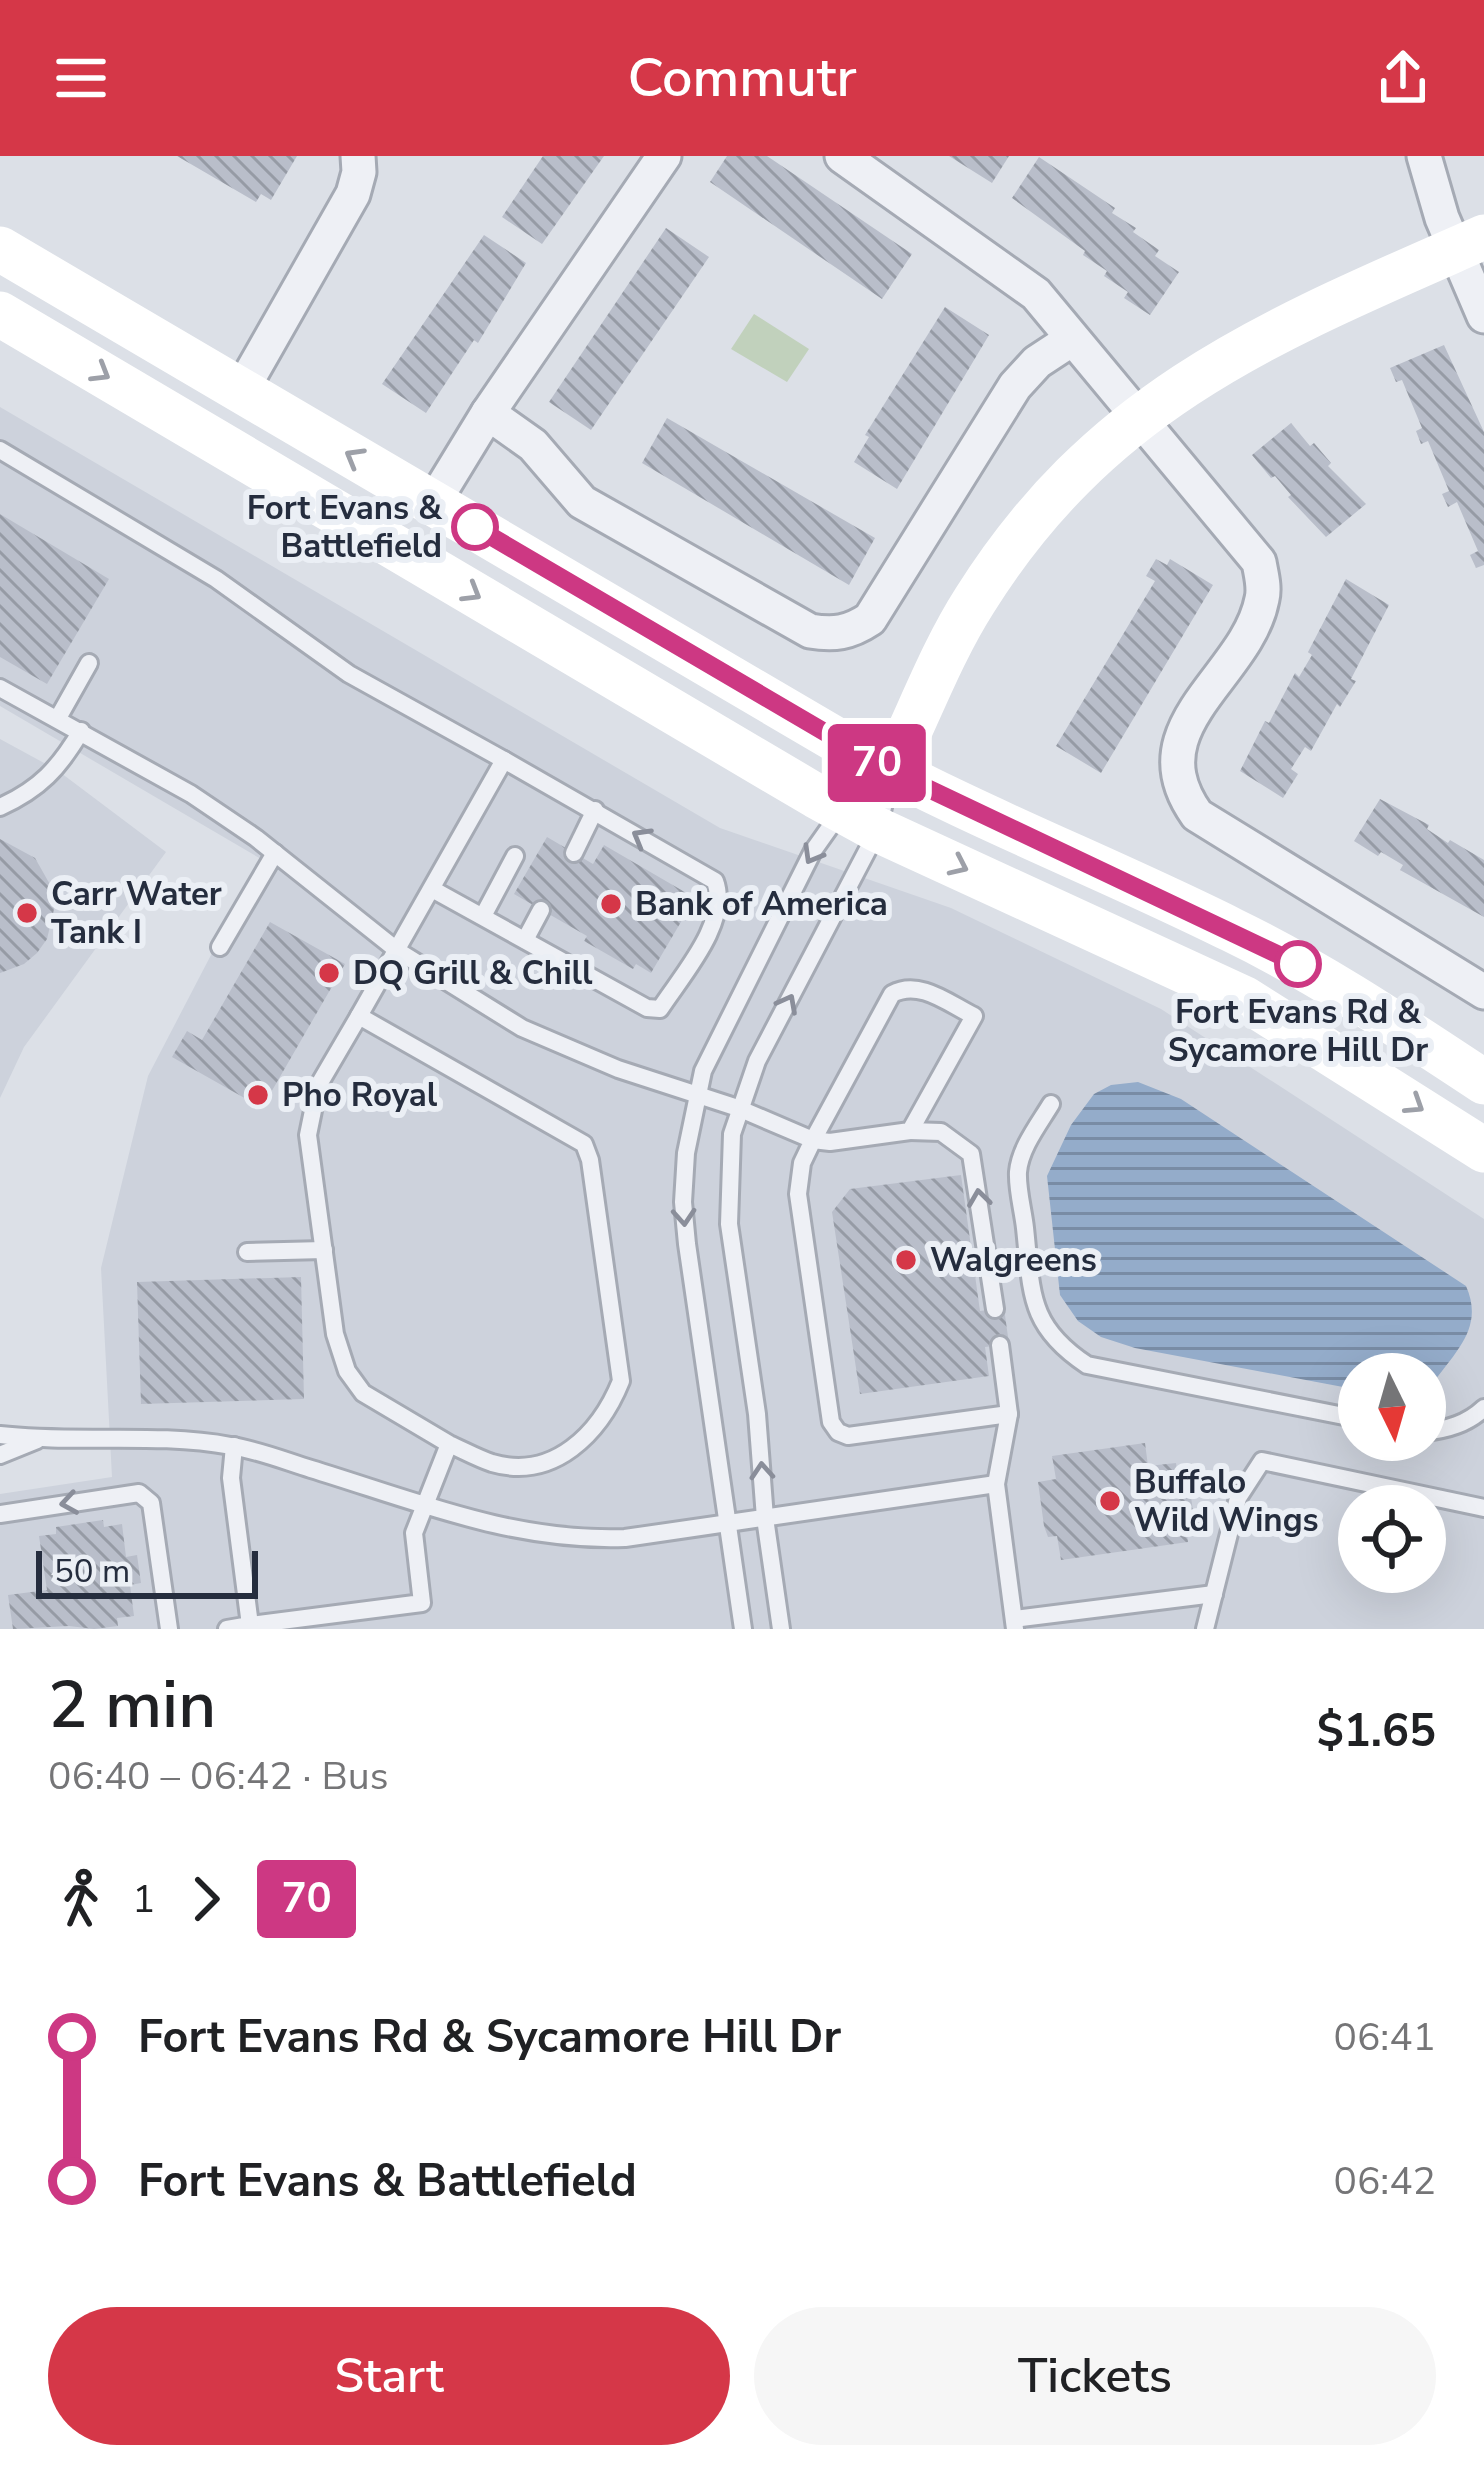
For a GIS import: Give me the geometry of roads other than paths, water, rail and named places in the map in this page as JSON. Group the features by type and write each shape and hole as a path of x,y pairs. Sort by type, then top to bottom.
{"main road":[{"path":"891,771 953,637 1000,562 1067,482 1136,419 1215,363 1265,335 1470,243"},
{"path":"0,249 891,771 1300,964 1484,1082"},
{"path":"0,314 860,820 1245,999 1484,1150"}],"street":[{"path":"241,391 353,194 358,156"},
{"path":"434,503 488,413 664,156"},
{"path":"842,156 1036,294 1258,562 1262,603 1181,736 1176,778 1197,815 1484,992"},
{"path":"1424,156 1470,243 1484,316"},
{"path":"488,413 533,446 582,502 810,631 832,635 870,620 1015,386 1037,362 1072,339"}],"lane":[{"path":"0,450 216,579 350,674 716,880 719,892 718,908 702,944 660,1009 647,1008 432,889"},
{"path":"58,718 89,663"},
{"path":"0,688 191,794 275,853 398,952 522,1028 618,1070 738,1108 813,1141 941,1132 971,1154 995,1309"},
{"path":"0,807 39,787 57,770 81,731"},
{"path":"359,1016 584,1144 621,1381 609,1411 572,1450 528,1466 495,1464 449,1444 363,1393 347,1371 335,1334 308,1135 318,1086 503,760"},
{"path":"781,1629 765,1517 758,1414 729,1224 730,1152 738,1108 757,1061 860,820 891,771"},
{"path":"743,1629 682,1202 686,1153 697,1095 716,1045 813,851 860,820 891,771"},
{"path":"574,853 596,810"},
{"path":"220,947 275,853"},
{"path":"483,916 515,856"},
{"path":"525,940 541,910"},
{"path":"910,1132 974,1016 919,988 905,987 892,994 802,1163 798,1194 831,1422 848,1436 1010,1414"},
{"path":"1051,1104 1024,1151 1018,1172 1032,1293 1042,1322 1058,1346 1087,1365 1338,1415"},
{"path":"248,1252 324,1250"},
{"path":"1000,1345 1010,1414 996,1484 1015,1624 1214,1594"},
{"path":"1446,1429 1472,1419 1484,1408"},
{"path":"0,1435 234,1446 497,1528 582,1540 625,1538 996,1484"},
{"path":"0,1455 38,1439"},
{"path":"227,1629 422,1603 414,1533 449,1444"},
{"path":"234,1446 231,1478 250,1625"},
{"path":"1205,1629 1238,1498 1262,1461 1484,1508"},
{"path":"0,1514 139,1492 151,1503 169,1629"}],"water":[{"path":"1138,1082 1181,1099 1466,1286 1470,1326 1446,1366 1446,1353 1338,1353 1338,1386 1135,1348 1101,1337 1078,1321 1060,1295 1047,1176 1071,1125 1094,1094 1111,1085"}],"place":[{"name":"Fort Evans & Battlefield","path":"475,527"},
{"name":"Bank of America","path":"611,904"},
{"name":"Carr Water Tank I","path":"27,913"},
{"name":"Fort Evans Rd & Sycamore Hill Dr","path":"1298,964"},
{"name":"DQ Grill & Chill","path":"329,973"},
{"name":"Pho Royal","path":"258,1095"},
{"name":"Walgreens","path":"906,1260"},
{"name":"Buffalo Wild Wings","path":"1110,1501"}]}
